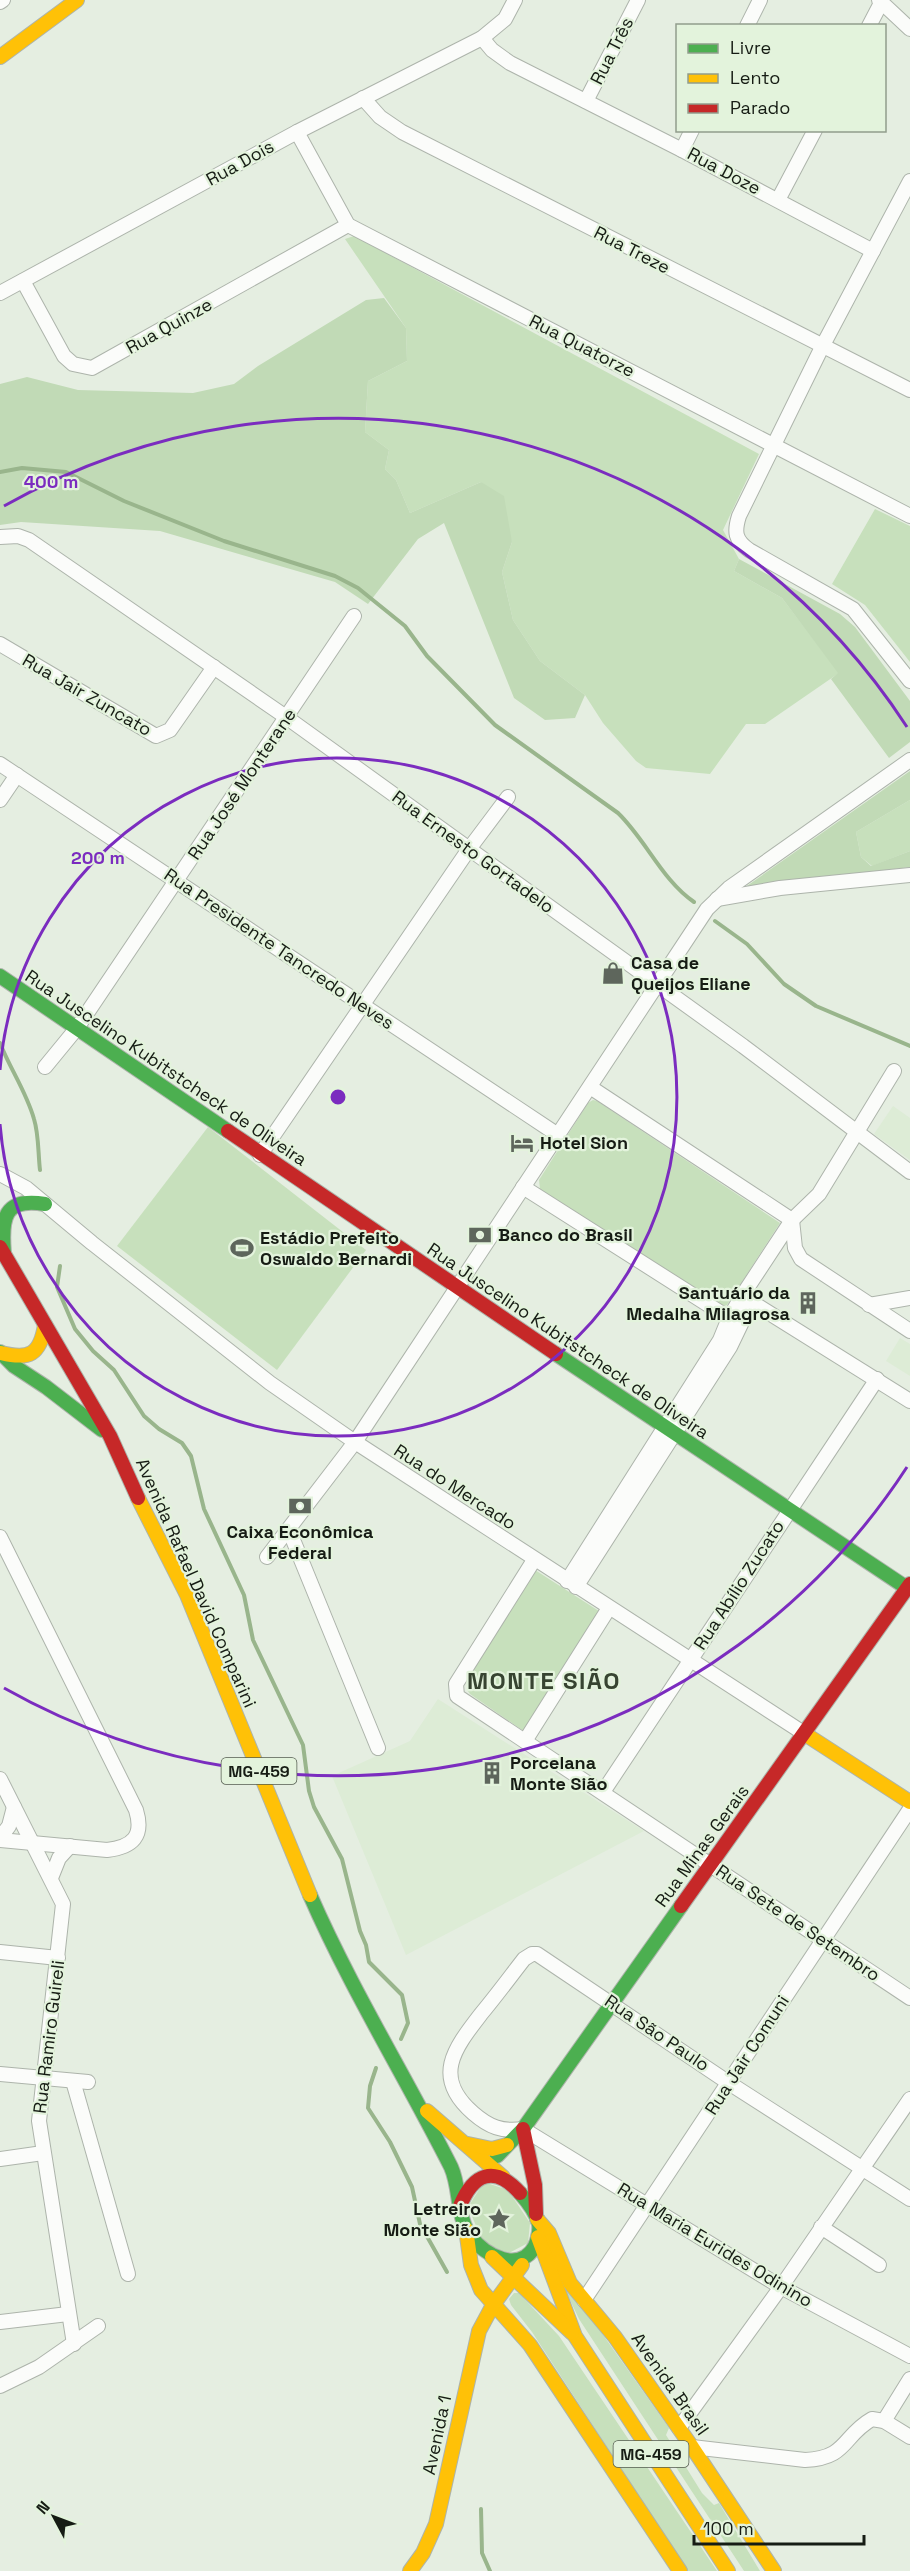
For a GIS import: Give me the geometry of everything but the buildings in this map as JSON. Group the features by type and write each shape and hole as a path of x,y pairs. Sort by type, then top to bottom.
{"street":[{"path":"0,57 77,0"},
{"name":"Rua Dois","path":"0,293 297,132 482,38 505,19 515,0"},
{"name":"Rua Três","path":"586,101 638,0"},
{"path":"748,24 760,0"},
{"path":"870,24 880,1 910,29"},
{"name":"Rua Doze","path":"482,38 510,63 682,150 873,251"},
{"name":"Rua Treze","path":"363,98 389,125 402,132 910,390"},
{"path":"297,132 348,225"},
{"path":"682,150 691,132"},
{"path":"778,200 813,132"},
{"path":"910,181 822,347 735,528 736,537 749,550 853,609 862,617 910,681"},
{"name":"Rua Quinze","path":"23,281 64,356 74,364 92,368 348,225"},
{"name":"Rua Quatorze","path":"348,225 910,516"},
{"name":"Rua Ernesto Gortadelo","path":"0,537 18,536 29,540 286,717 743,1046 910,1173"},
{"name":"Rua José Monterane","path":"45,1066 77,1028 354,616"},
{"name":"Rua Jair Zuncato","path":"0,644 156,736 170,730 214,668"},
{"path":"267,1557 355,1442 707,909 717,898 910,760"},
{"name":"Rua Presidente Tancredo Neves","path":"0,764 558,1135"},
{"path":"0,801 17,775"},
{"path":"260,1155 469,849 508,797"},
{"path":"717,898 780,888 910,875"},
{"name":"Rua Juscelino Kubitstcheck de Oliveira","path":"0,976 669,1431 909,1588"},
{"path":"669,1431 742,1296 792,1220 819,1194 894,1071"},
{"path":"590,1087 792,1220"},
{"name":"Rua do Mercado","path":"0,1174 26,1188 270,1383 355,1442 910,1802"},
{"path":"523,1187 729,1317"},
{"path":"2,1250 0,1234 2,1223 13,1205 21,1200 45,1204"},
{"path":"792,1220 795,1248 801,1259 910,1331"},
{"name":"Avenida Rafael David Comparini","path":"2,1250 110,1436 160,1545 187,1595 223,1679 300,1874 331,1942 452,2170 466,2229 478,2245 575,2336"},
{"path":"742,1296 910,1401"},
{"path":"571,1584 669,1431 738,1334 743,1314 742,1296"},
{"path":"869,1305 910,1298"},
{"path":"0,1352 14,1357 28,1356 38,1349 43,1341 45,1325"},
{"name":"Avenida Rafael David Comparini","path":"0,1352 14,1366 46,1387 110,1436"},
{"name":"Rua Abílio Zucato","path":"603,1791 877,1379"},
{"path":"289,1530 378,1748"},
{"path":"0,1537 136,1810 140,1830 128,1844 107,1850 0,1839 9,1826 14,1808"},
{"name":"Rua Sete de Setembro","path":"534,1560 456,1684 456,1693 461,1700 603,1791 910,1998"},
{"name":"Rua Minas Gerais","path":"477,2178 523,2129 909,1588"},
{"path":"525,1741 609,1608"},
{"name":"Rua Ramiro Guireli","path":"0,1779 63,1904 39,2121 74,2344"},
{"name":"Rua Jair Comuni","path":"584,2300 910,1809"},
{"path":"51,1878 59,1858 69,1846"},
{"path":"0,1952 58,1958"},
{"name":"Rua São Paulo","path":"523,2129 505,2131 480,2120 453,2090 450,2076 454,2050 524,1959 532,1954 541,1955 729,2083 910,2199"},
{"path":"0,2074 88,2082"},
{"path":"73,2080 128,2274"},
{"path":"679,2428 781,2287 910,2099"},
{"name":"Avenida Rafael David Comparini","path":"417,2102 518,2189 537,2217 538,2237 575,2336 728,2571"},
{"path":"523,2129 536,2185 537,2217"},
{"name":"Rua Maria Eurides Odinino","path":"523,2129 781,2287 910,2356"},
{"path":"468,2144 492,2149 507,2145"},
{"path":"0,2159 43,2153"},
{"path":"460,2206 464,2194 477,2178 489,2174 503,2177"},
{"name":"Avenida Brasil","path":"537,2217 549,2233 570,2283 615,2337 692,2447 774,2571"},
{"path":"821,2227 879,2265"},
{"path":"466,2229 474,2276 481,2290 530,2345 680,2571"},
{"path":"492,2258 507,2262 528,2255 538,2237"},
{"name":"Avenida 1","path":"410,2571 423,2553 436,2524 475,2342 493,2305 528,2255"},
{"path":"0,2322 68,2314"},
{"path":"0,2386 39,2367 98,2326"},
{"path":"884,2421 910,2379"},
{"path":"692,2447 805,2460 819,2459 839,2451 866,2422 872,2419 884,2421 910,2437"}],"shaded area":[{"path":"354,236 759,454 723,530 739,559 734,571 782,598 839,673 765,724 746,724 710,774 646,768 636,761 603,723 585,695 540,661 513,620 502,572 512,542 481,482 410,513 396,480 385,469 389,450 365,432 368,381 407,361 406,328 345,239"},
{"path":"875,509 910,526 910,662 865,605 832,584"},
{"path":"910,800 910,851 872,866 861,857 856,832"},
{"path":"593,1100 780,1223 727,1305 724,1306 540,1189 539,1180 588,1103"},
{"path":"893,1106 910,1118 910,1160 874,1134"},
{"name":"Estádio Prefeito Oswaldo Bernardi","path":"208,1127 366,1250 277,1370 117,1246"},
{"path":"900,1338 910,1344 910,1376 886,1361"},
{"path":"535,1570 602,1613 525,1732 470,1694 467,1690 467,1675"},
{"path":"438,1699 644,1831 406,1955 332,1776 410,1741"},
{"path":"484,2182 508,2190 530,2223 528,2243 507,2254 482,2240 468,2207"},
{"path":"562,2283 596,2325 669,2428 666,2435 702,2493 714,2505 719,2503 760,2571 744,2571 579,2319"},
{"path":"514,2293 519,2293 559,2336 717,2571 688,2571 532,2332 511,2305 509,2299"}],"green space":[{"path":"384,298 406,328 407,361 368,381 365,432 389,450 385,469 396,480 410,513 481,482 504,496 512,542 502,572 513,620 540,661 585,695 575,718 545,720 514,698 444,523 418,539 368,604 335,582 160,531 21,522 0,525 0,384 27,377 78,390 193,393 234,384 258,366 366,300"},
{"path":"739,559 840,614 855,627 910,701 910,742 889,758 831,679 838,673 782,598 734,571"},
{"path":"910,771 910,800 856,832 861,857 871,866 910,851 910,867 744,888"}],"waterway":[{"path":"0,472 22,468 66,472 124,501 224,541 335,576 358,588 405,626 427,656 495,725 618,813 673,883 694,902"},
{"path":"715,921 747,944 784,984 816,1006 910,1046"},
{"path":"0,1043 34,1119 40,1170"},
{"path":"60,1266 57,1287 75,1329 93,1351 114,1370 144,1416 159,1429 182,1443 191,1456 204,1509 244,1595 253,1640 303,1745 309,1791 314,1807 342,1859 369,1962 402,1995 408,2023 401,2039"},
{"path":"376,2068 370,2086 368,2108 390,2142 412,2187 420,2224 447,2272"},
{"path":"481,2509 482,2553 490,2571"}],"traffic: fast":[{"path":"0,976 228,1131"},
{"path":"4,1253 3,1230 8,1213 13,1207 31,1203 45,1204"},
{"path":"0,1352 14,1366 46,1387 102,1430"},
{"path":"556,1354 907,1588"},
{"path":"310,1895 343,1964 451,2167 466,2229 477,2244 493,2256 512,2260 521,2259 535,2246 538,2238 538,2220 520,2193"},
{"path":"497,2156 523,2129 681,1906"}],"traffic: slow":[{"path":"0,57 77,0"},
{"path":"1,1353 19,1356 32,1353 40,1343 45,1325"},
{"path":"138,1498 187,1595 310,1895"},
{"path":"805,1734 910,1802"},
{"path":"427,2111 503,2177"},
{"path":"468,2144 492,2149 507,2145"},
{"path":"537,2219 549,2233 570,2283 615,2337 692,2447 774,2571"},
{"path":"466,2229 471,2265 481,2290 530,2345 680,2571"},
{"path":"538,2237 575,2336 728,2571"},
{"path":"492,2257 572,2333"},
{"path":"410,2571 423,2553 436,2524 479,2331 493,2305 522,2265"}],"traffic: jam":[{"path":"228,1131 556,1354"},
{"path":"0,1247 110,1436 138,1498"},
{"path":"681,1906 910,1584"},
{"path":"523,2129 535,2185 536,2214"},
{"path":"460,2206 471,2186 485,2177 501,2178 520,2193"}],"place":[{"name":"Casa de Queijos Eliane","path":"613,973"},
{"name":"Hotel Sion","path":"522,1143"},
{"name":"Banco do Brasil","path":"480,1235"},
{"name":"Estádio Prefeito Oswaldo Bernardi","path":"242,1248"},
{"name":"Santuário da Medalha Milagrosa","path":"808,1303"},
{"name":"Caixa Econômica Federal","path":"300,1506"},
{"name":"Porcelana Monte Sião","path":"492,1773"},
{"name":"Letreiro Monte Sião","path":"499,2219"}],"district":[{"name":"MONTE SIÃO","path":"544,1681"}]}
